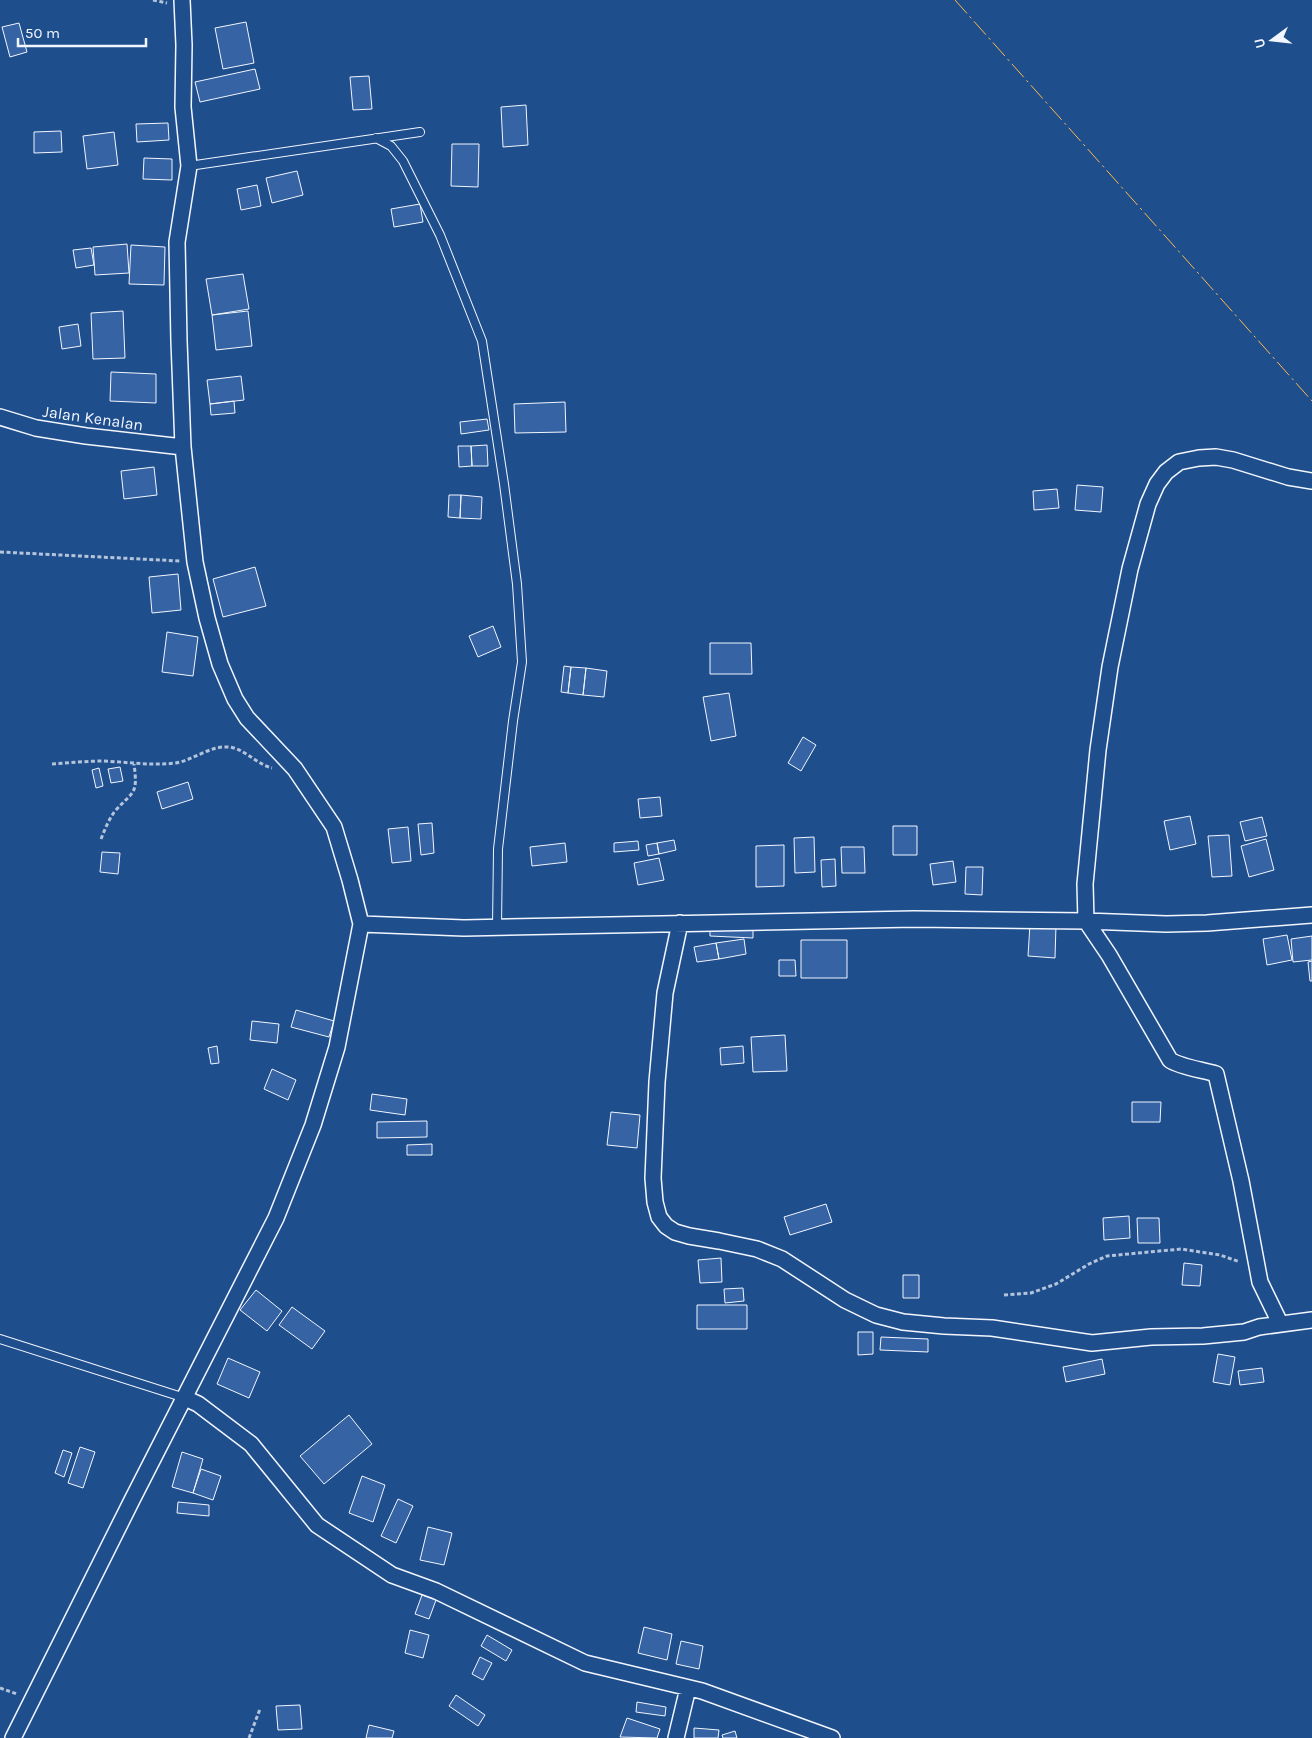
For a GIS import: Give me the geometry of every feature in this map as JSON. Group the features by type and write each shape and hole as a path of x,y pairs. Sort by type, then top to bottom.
{"street":[{"path":"13,1738 276,1218 313,1125 336,1047 361,924 334,826 296,769 247,718 235,699 220,664 207,618 195,562 183,447 177,242 189,166 183,107 184,45 182,0"},
{"name":"Jalan Kenalan","path":"0,417 36,428 86,436 183,447"},
{"path":"1280,1324 1260,1282 1241,1181 1216,1074 1176,1065 1170,1060 1109,955 1086,920 1085,884 1098,750 1110,667 1130,569 1148,504 1157,484 1166,472 1179,462 1207,458 1233,460 1288,477 1312,481"},
{"path":"361,924 464,928 914,919 1086,920 1166,924 1207,923 1312,915"},
{"path":"680,923 665,993 653,1142 655,1202 660,1217 671,1229 689,1236 757,1250 782,1259 845,1300 876,1315 903,1322 992,1328 1092,1343 1151,1337 1202,1336 1244,1332 1259,1327 1312,1320"},
{"path":"185,1398 198,1404 251,1444 318,1525 392,1575 444,1595 585,1663 702,1691 832,1738"},
{"path":"676,1738 688,1688"}],"lane":[{"path":"189,166 420,132"},
{"path":"376,138 392,146 402,161 440,235 482,341 517,584 522,662 498,849 497,927"},
{"path":"0,1339 185,1398"}],"path":[{"path":"0,552 195,562"},
{"path":"52,764 102,761 134,764 176,763 226,747 237,749 265,766 296,769"},
{"path":"101,839 110,817 134,791 136,781 134,764"},
{"path":"1004,1295 1031,1293 1056,1284 1089,1264 1107,1256 1181,1249 1220,1255 1258,1267"},
{"path":"249,1738 260,1709"}],"building":[{"path":"246,22 254,63 223,69 215,28"},
{"path":"19,23 27,52 10,57 2,27"},
{"path":"255,69 260,89 200,102 195,82"},
{"path":"369,76 372,109 353,110 350,77"},
{"path":"526,105 528,145 503,147 501,107"},
{"path":"168,123 169,140 137,142 136,124"},
{"path":"61,131 62,152 34,153 34,132"},
{"path":"114,132 118,165 87,169 83,136"},
{"path":"452,144 479,144 478,187 451,186"},
{"path":"144,158 172,159 172,180 143,179"},
{"path":"297,171 303,195 272,203 266,178"},
{"path":"257,185 261,206 241,210 237,189"},
{"path":"420,204 423,222 394,227 391,209"},
{"path":"127,244 129,273 95,275 93,247"},
{"path":"131,245 165,247 164,285 129,284"},
{"path":"91,248 94,265 76,268 73,250"},
{"path":"243,274 249,309 212,315 206,279"},
{"path":"123,311 125,358 93,359 91,313"},
{"path":"248,311 252,346 216,350 212,315"},
{"path":"78,324 81,346 62,349 59,327"},
{"path":"111,372 156,374 156,403 110,401"},
{"path":"241,376 244,400 210,404 207,380"},
{"path":"234,401 235,413 211,415 210,404"},
{"path":"565,402 566,432 515,433 514,404"},
{"path":"487,419 489,430 461,434 460,422"},
{"path":"487,445 488,466 472,466 471,446"},
{"path":"458,446 471,446 472,466 459,467"},
{"path":"154,467 157,495 124,499 121,471"},
{"path":"1077,485 1103,487 1101,512 1075,510"},
{"path":"1057,489 1059,508 1034,510 1033,491"},
{"path":"449,495 461,495 460,518 448,517"},
{"path":"461,495 482,497 481,519 460,518"},
{"path":"255,567 266,606 223,617 213,579"},
{"path":"178,574 181,610 152,613 149,577"},
{"path":"493,626 501,647 478,657 469,636"},
{"path":"167,632 198,637 193,676 162,672"},
{"path":"710,643 751,643 752,674 710,674"},
{"path":"564,666 571,667 568,693 561,692"},
{"path":"571,667 586,668 583,695 568,693"},
{"path":"586,668 607,671 604,697 583,695"},
{"path":"729,693 736,736 711,741 703,697"},
{"path":"803,737 816,745 801,771 788,763"},
{"path":"120,767 123,781 111,783 108,769"},
{"path":"99,768 103,786 96,788 92,770"},
{"path":"188,782 193,799 162,809 157,792"},
{"path":"660,797 662,816 640,818 638,799"},
{"path":"1190,816 1196,844 1170,850 1164,821"},
{"path":"1262,817 1267,836 1245,841 1240,822"},
{"path":"432,823 434,853 421,855 418,824"},
{"path":"893,826 917,826 917,855 893,855"},
{"path":"408,827 411,861 392,863 388,829"},
{"path":"1229,835 1232,876 1212,877 1208,836"},
{"path":"814,837 815,872 795,873 794,838"},
{"path":"1266,839 1274,870 1249,877 1241,846"},
{"path":"674,840 676,850 659,854 657,843"},
{"path":"638,841 639,850 614,852 614,843"},
{"path":"565,843 567,862 532,866 530,847"},
{"path":"657,843 659,854 648,856 646,845"},
{"path":"784,845 784,886 756,887 756,846"},
{"path":"841,847 864,847 865,873 842,873"},
{"path":"102,852 120,853 118,874 100,872"},
{"path":"659,858 664,880 638,885 634,863"},
{"path":"835,859 836,886 822,887 821,860"},
{"path":"953,861 956,882 933,885 930,864"},
{"path":"966,867 983,867 982,895 965,894"},
{"path":"710,923 753,924 753,938 710,936"},
{"path":"1030,924 1056,925 1055,958 1028,956"},
{"path":"1287,935 1292,960 1267,965 1263,939"},
{"path":"1312,936 1312,960 1293,962 1291,939"},
{"path":"744,939 746,954 719,959 716,943"},
{"path":"801,940 847,940 847,978 801,978"},
{"path":"716,943 719,959 697,962 694,947"},
{"path":"779,960 795,960 796,976 779,976"},
{"path":"1312,961 1312,981 1310,981 1308,962"},
{"path":"296,1010 334,1021 329,1037 291,1027"},
{"path":"252,1021 279,1024 277,1043 250,1040"},
{"path":"785,1035 787,1071 753,1072 751,1037"},
{"path":"217,1046 219,1063 211,1064 208,1048"},
{"path":"743,1046 744,1063 721,1065 720,1048"},
{"path":"272,1069 296,1080 288,1100 264,1089"},
{"path":"372,1094 407,1099 405,1115 370,1110"},
{"path":"1132,1102 1161,1102 1160,1122 1132,1122"},
{"path":"611,1112 640,1115 637,1148 607,1145"},
{"path":"427,1121 427,1137 377,1138 377,1122"},
{"path":"432,1144 432,1155 407,1155 407,1145"},
{"path":"826,1204 832,1222 790,1235 784,1217"},
{"path":"1129,1216 1130,1238 1104,1240 1103,1218"},
{"path":"1137,1218 1159,1218 1160,1243 1138,1243"},
{"path":"721,1258 722,1282 700,1283 698,1260"},
{"path":"1184,1263 1202,1265 1200,1286 1182,1285"},
{"path":"903,1275 919,1275 919,1298 903,1298"},
{"path":"743,1288 744,1301 725,1303 724,1289"},
{"path":"256,1290 282,1311 267,1331 240,1310"},
{"path":"697,1305 747,1305 747,1329 697,1329"},
{"path":"292,1307 325,1331 312,1349 279,1325"},
{"path":"858,1332 873,1332 873,1354 858,1355"},
{"path":"881,1337 928,1339 928,1352 880,1350"},
{"path":"1218,1354 1235,1357 1230,1385 1213,1382"},
{"path":"228,1358 260,1372 249,1398 217,1384"},
{"path":"1102,1359 1105,1374 1066,1382 1063,1367"},
{"path":"1262,1368 1264,1382 1240,1385 1238,1371"},
{"path":"349,1415 372,1444 324,1484 300,1456"},
{"path":"80,1447 95,1452 83,1488 68,1483"},
{"path":"63,1450 72,1453 64,1477 55,1473"},
{"path":"182,1452 203,1459 193,1493 172,1487"},
{"path":"201,1469 221,1476 213,1500 193,1493"},
{"path":"362,1476 385,1485 373,1522 349,1513"},
{"path":"398,1499 413,1506 396,1543 381,1536"},
{"path":"178,1502 209,1505 209,1516 177,1513"},
{"path":"428,1527 452,1533 444,1565 420,1560"},
{"path":"422,1595 436,1600 429,1619 415,1614"},
{"path":"644,1627 672,1634 667,1660 638,1653"},
{"path":"410,1630 429,1635 423,1658 405,1653"},
{"path":"487,1635 512,1650 506,1661 481,1646"},
{"path":"681,1641 703,1646 699,1669 676,1664"},
{"path":"480,1657 492,1663 483,1680 472,1674"},
{"path":"456,1695 485,1715 478,1726 449,1706"},
{"path":"637,1702 666,1707 665,1716 636,1712"},
{"path":"300,1705 302,1729 278,1730 276,1706"},
{"path":"627,1718 660,1729 657,1738 620,1737"},
{"path":"369,1725 394,1731 392,1738 366,1738"},
{"path":"694,1728 719,1730 718,1738 694,1738"},
{"path":"735,1731 737,1738 723,1738 722,1735"}],"power":[{"path":"955,0 1312,401"}]}
